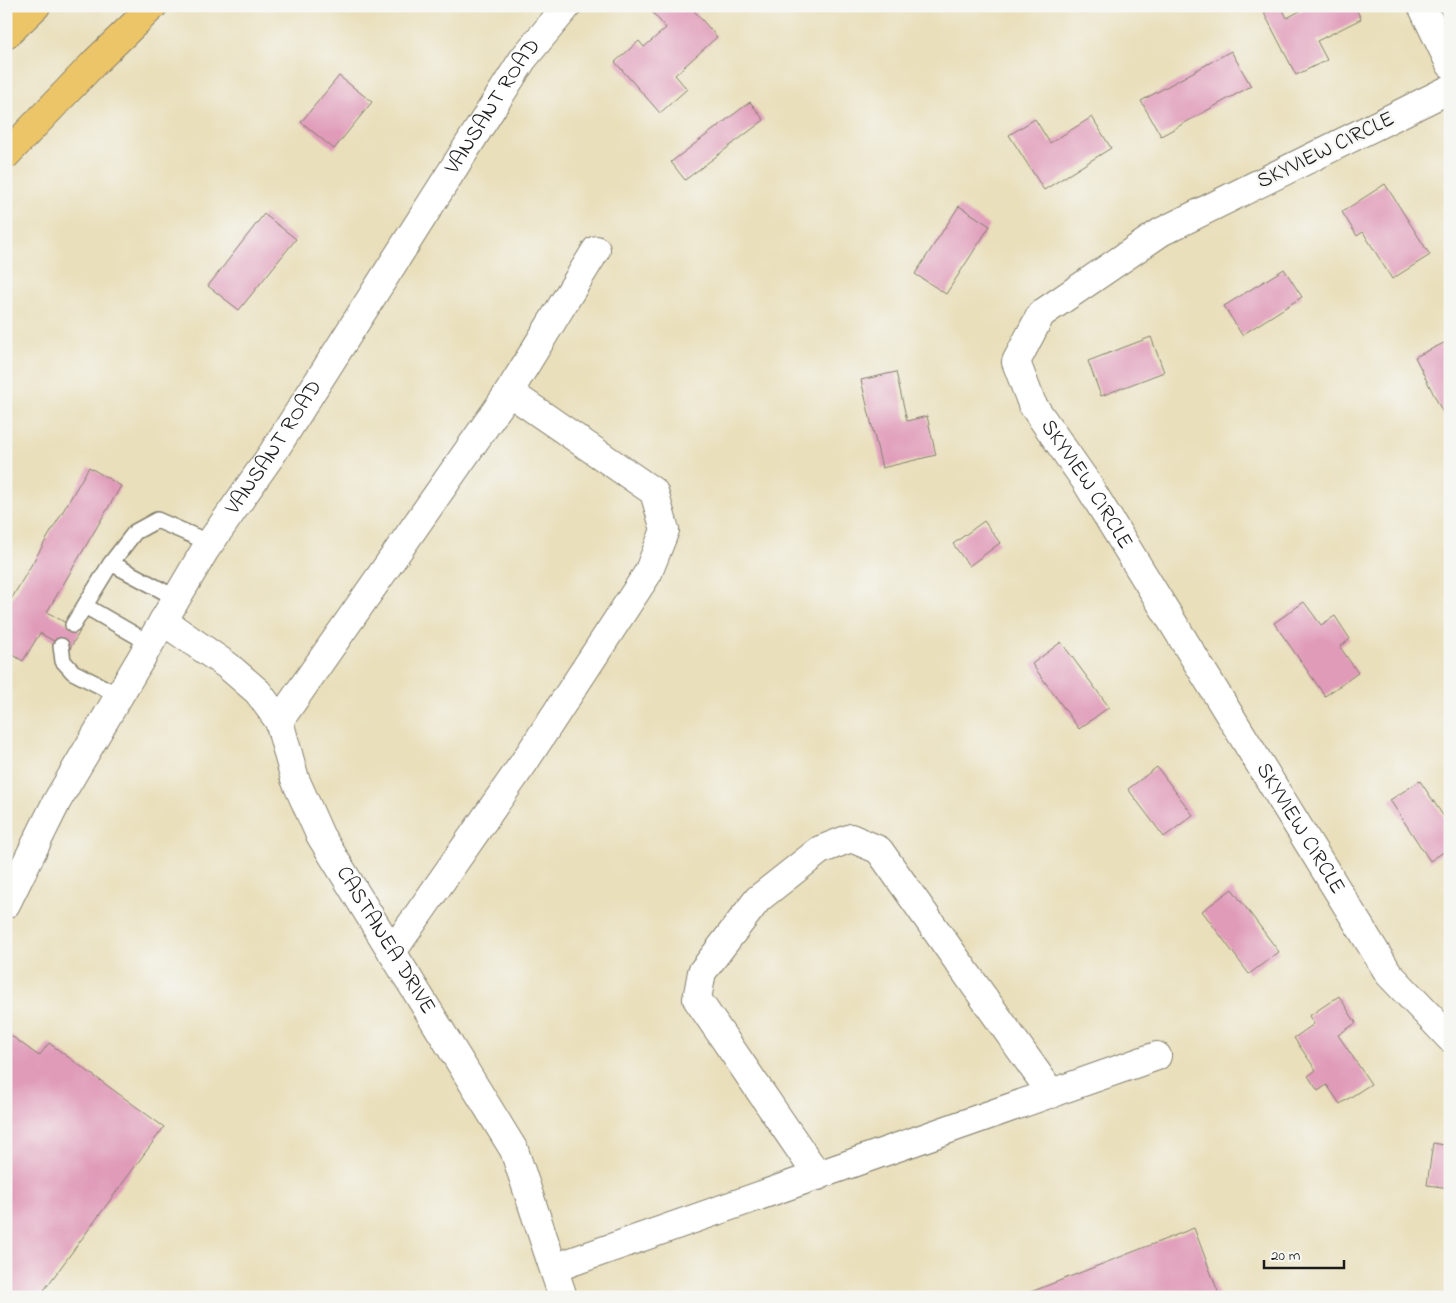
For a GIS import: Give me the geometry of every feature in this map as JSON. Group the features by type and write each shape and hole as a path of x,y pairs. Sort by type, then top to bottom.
{"highway":[{"path":"6,35 36,6"},
{"path":"6,155 153,6"}],"street":[{"name":"VANSANT ROAD","path":"6,904 57,801 118,695 210,543 272,454 524,59 567,6"},
{"path":"1422,6 1450,64"},
{"name":"SKYVIEW CIRCLE","path":"1450,89 1161,232 1041,314 1016,362 1032,404 1085,480 1389,974 1450,1038"},
{"path":"279,721 509,392 596,250"},
{"path":"392,952 522,764 648,573 665,530 654,492 509,392"},
{"name":"CASTANEA DRIVE","path":"156,632 228,666 258,692 279,721 295,779 320,835 514,1150 563,1297"},
{"path":"818,1176 697,999 702,972 758,899 820,850 851,838 879,850 1052,1094"},
{"path":"554,1268 1157,1056"}],"lane":[{"path":"73,625 111,563 134,532 158,520 210,543"},
{"path":"111,563 176,598"},
{"path":"85,606 156,632"},
{"path":"61,646 63,662 73,672 118,695"}],"building":[{"path":"647,6 690,6 717,37 675,75 687,89 660,113 615,62 639,41 644,47 666,28"},
{"path":"1277,6 1281,6 1287,18 1309,6 1355,6 1361,19 1317,41 1327,60 1296,75 1264,13"},
{"path":"1231,51 1251,86 1161,136 1141,101"},
{"path":"339,76 372,102 334,149 301,122"},
{"path":"750,102 764,120 685,180 671,162"},
{"path":"1092,117 1111,148 1044,190 1009,135 1035,119 1050,143"},
{"path":"1385,184 1430,255 1392,279 1363,232 1357,236 1342,212"},
{"path":"959,206 990,226 946,294 915,274"},
{"path":"264,214 296,239 239,310 208,286"},
{"path":"1284,269 1302,297 1242,335 1224,306"},
{"path":"1151,337 1164,372 1101,396 1088,361"},
{"path":"1450,340 1450,427 1415,357"},
{"path":"896,372 907,421 927,416 936,455 882,468 861,380"},
{"path":"89,467 121,486 47,612 80,631 69,650 40,633 23,661 6,651 6,608"},
{"path":"984,521 1000,543 969,566 953,544"},
{"path":"1304,602 1321,625 1335,616 1350,639 1340,647 1358,673 1325,696 1274,623"},
{"path":"1061,642 1109,707 1079,729 1032,664"},
{"path":"1157,767 1193,815 1164,837 1128,789"},
{"path":"1420,781 1450,826 1450,848 1430,861 1390,800"},
{"path":"1232,889 1279,952 1249,974 1202,911"},
{"path":"1339,996 1356,1023 1338,1035 1371,1084 1340,1104 1327,1085 1318,1091 1308,1076 1316,1070 1294,1038 1314,1024 1309,1016"},
{"path":"6,1032 39,1056 49,1043 164,1127 39,1297 6,1297"},
{"path":"1433,1143 1450,1146 1450,1188 1427,1185"},
{"path":"1194,1228 1220,1297 1018,1297"}]}
